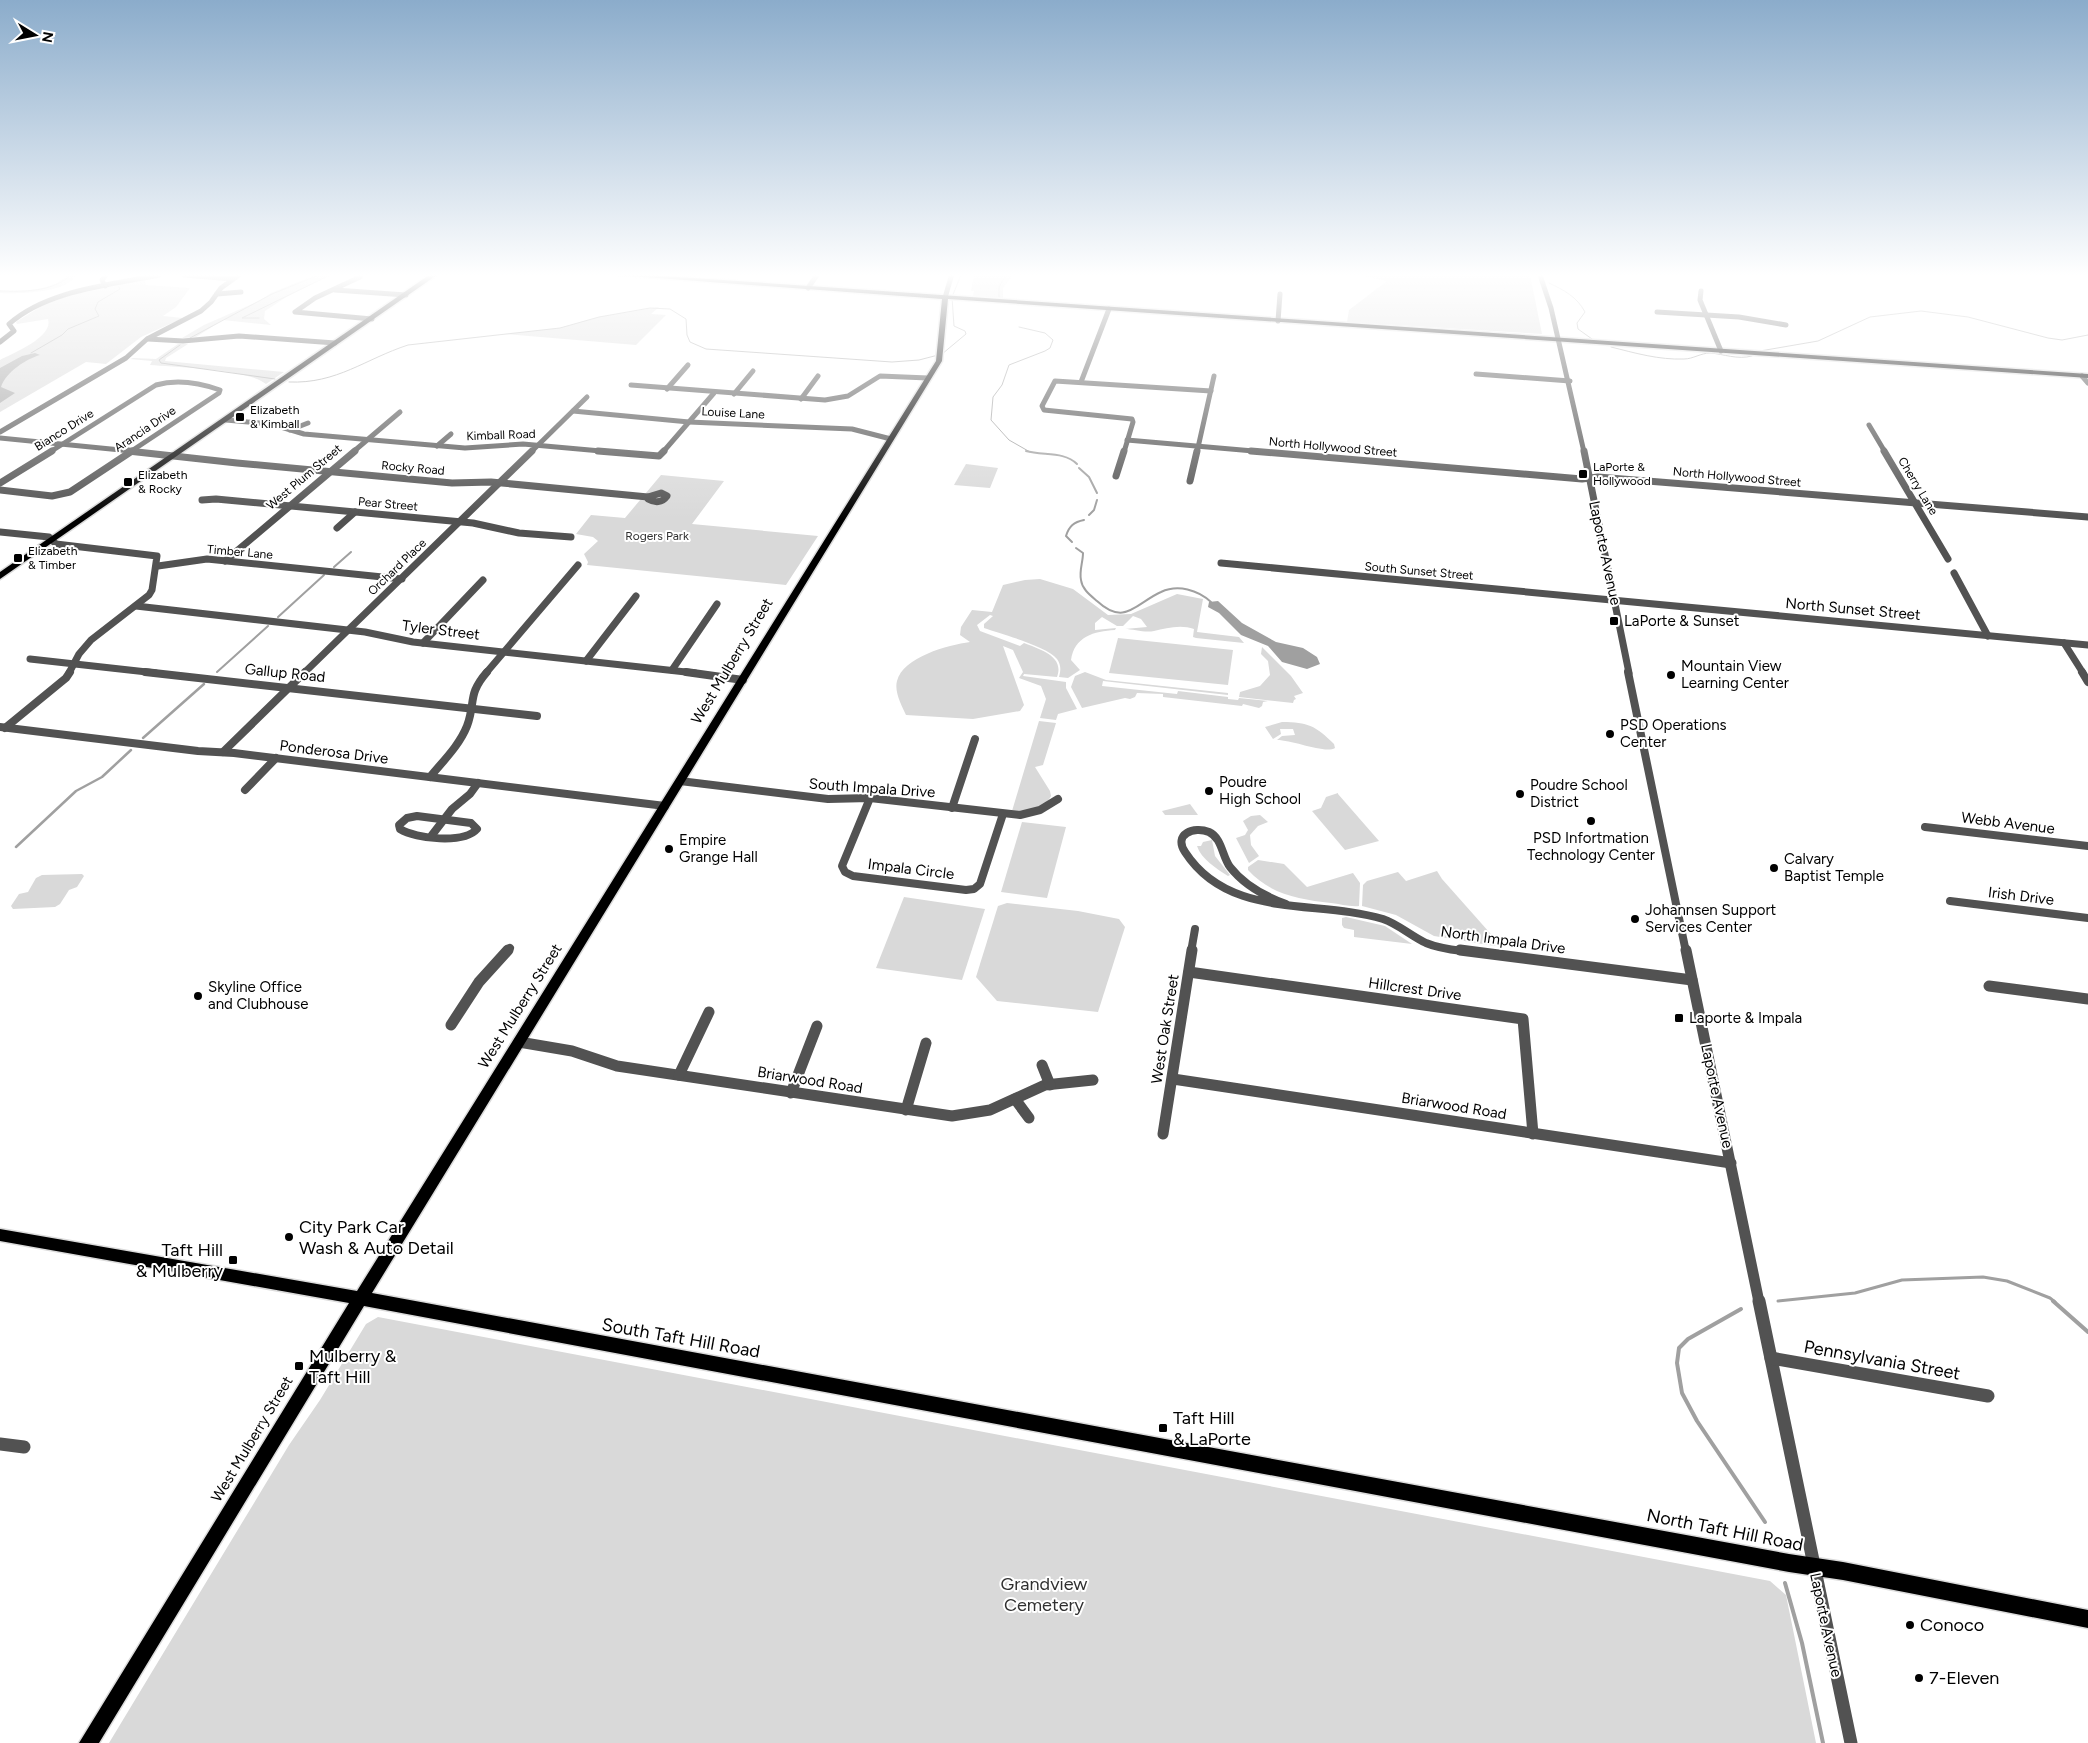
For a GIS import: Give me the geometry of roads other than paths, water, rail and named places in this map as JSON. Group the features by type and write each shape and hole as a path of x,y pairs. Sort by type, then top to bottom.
{"main road":[{"path":"0,576 317,356"},
{"name":"West Mulberry Street","path":"88,1743 360,1298 891,439 939,356"},
{"path":"1799,356 2085,376"},
{"name":"South Taft Hill Road","path":"0,1235 360,1298 1355,1483"},
{"name":"North Taft Hill Road","path":"1355,1483 1814,1566 2088,1619"}],"street":[{"path":"0,432 128,356"},
{"path":"1081,382 1091,356"},
{"name":"Laporte Avenue","path":"1563,356 1850,1743"},
{"path":"667,388 688,365"},
{"path":"734,394 753,371"},
{"path":"1476,374 1570,381"},
{"path":"801,399 818,376"},
{"path":"631,386 825,400 842,398 880,376 928,378"},
{"path":"1190,481 1214,376"},
{"path":"2085,376 2088,383"},
{"path":"1116,476 1134,422 1132,419 1044,410 1042,406 1055,381 1211,391"},
{"name":"Bianco Drive","path":"0,483 156,385 166,382"},
{"name":"Arancia Drive","path":"0,490 60,495 74,490 220,392 217,388 166,382"},
{"name":"Kimball Road","path":"226,420 271,424 304,434 437,446 472,448 518,443 659,456 714,393"},
{"name":"Orchard Place","path":"222,752 587,397"},
{"name":"Louise Lane","path":"573,411 689,422 774,427 822,427 856,430 891,439"},
{"name":"West Plum Street","path":"225,561 400,412"},
{"path":"290,430 308,423"},
{"name":"Cherry Lane","path":"1869,425 1948,559"},
{"path":"437,446 450,434"},
{"name":"Rocky Road","path":"0,438 214,458 237,464 452,483 498,483 648,497"},
{"path":"1128,440 1234,449"},
{"name":"North Hollywood Street","path":"1234,449 2088,517"},
{"name":"Pear Street","path":"202,500 216,499 460,522 519,532 571,537"},
{"path":"337,528 355,512"},
{"path":"0,532 47,537 56,544 158,556 158,566 152,590 136,606 79,652 70,674 63,682 3,728"},
{"name":"Timber Lane","path":"158,566 194,560 225,561 402,579"},
{"name":"South Sunset Street","path":"1220,563 1615,601"},
{"path":"430,777 465,732 469,721 474,688 578,565"},
{"path":"1954,573 1988,636"},
{"path":"423,643 484,580"},
{"path":"586,660 636,596"},
{"name":"North Sunset Street","path":"1615,601 2088,645"},
{"path":"672,670 717,604"},
{"name":"Tyler Street","path":"136,606 348,630 423,643 586,660 742,680"},
{"path":"2064,643 2088,682"},
{"name":"Gallup Road","path":"30,659 537,716"},
{"name":"Ponderosa Drive","path":"3,728 198,751 276,758 665,806"},
{"path":"952,808 975,739"},
{"path":"245,790 276,758"},
{"name":"South Impala Drive","path":"680,781 828,799 870,798 1003,814 1033,813 1048,807 1058,799"},
{"path":"432,836 478,783"},
{"name":"Impala Circle","path":"870,798 842,866 845,872 853,876 966,890 974,889 980,884 1003,814"},
{"path":"413,817 471,823 476,827 476,831 470,836 461,839 432,836 403,831 399,825 404,820 413,817"},
{"name":"Webb Avenue","path":"1925,827 2088,846"},
{"name":"North Impala Drive","path":"1286,904 1264,896 1243,881 1224,857 1218,840 1214,836 1196,830 1190,831 1180,838 1179,842 1187,856 1220,885 1258,901 1383,919 1394,923 1423,942 1440,948 1692,980"},
{"name":"Irish Drive","path":"1950,901 2088,918"},
{"name":"West Oak Street","path":"1163,1134 1195,928"},
{"path":"451,1025 479,982 510,948"},
{"name":"Hillcrest Drive","path":"1188,972 1523,1018 1533,1134"},
{"path":"1989,986 2088,999"},
{"path":"680,1075 709,1012"},
{"path":"791,1092 817,1026"},
{"name":"Briarwood Road","path":"519,1042 572,1051 617,1066 906,1110 962,1116 990,1110 1045,1085 1093,1080"},
{"path":"906,1110 926,1043"},
{"path":"1042,1064 1050,1085"},
{"name":"Briarwood Road","path":"1173,1079 1731,1163"},
{"path":"1015,1099 1029,1118"},
{"name":"Pennsylvania Street","path":"1771,1358 1988,1396"},
{"path":"0,1444 24,1447"}],"waterway":[{"path":"164,356 159,360 161,363 275,379"},
{"path":"289,382 306,382 322,379 380,356"},
{"path":"811,356 892,362 919,360 933,356"},
{"path":"1029,451 1009,440 991,420 993,397 1002,385 1009,365 1031,356"},
{"path":"1650,356 1675,359 1687,359 1696,356"},
{"path":"1732,356 1750,356"},
{"path":"1029,451 1060,455 1077,464"},
{"path":"1079,468 1089,477 1097,493"},
{"path":"1089,515 1094,510 1097,500"},
{"path":"1072,542 1066,536 1070,527 1084,520"},
{"path":"1076,548 1083,553 1080,573 1083,586 1087,592 1107,609 1115,612 1130,610 1161,592 1174,588 1194,591 1211,602"},
{"path":"334,567 351,552"},
{"path":"278,617 324,575"},
{"path":"217,672 268,626"},
{"path":"143,738 204,684"},
{"path":"16,847 76,791 102,777 131,750"},
{"path":"1778,1301 1855,1293 1902,1280 1983,1277 2007,1281 2050,1298 2055,1302"},
{"path":"2053,1301 2088,1332"},
{"path":"1741,1309 1688,1339 1679,1348 1677,1363 1682,1393 1697,1421 1765,1522"},
{"path":"1785,1583 1802,1643 1823,1743"}],"place":[{"name":"Elizabeth & Kimball","path":"240,417"},
{"name":"LaPorte & Hollywood","path":"1583,474"},
{"name":"Elizabeth & Rocky","path":"128,482"},
{"name":"Elizabeth & Timber","path":"18,558"},
{"name":"LaPorte & Sunset","path":"1614,621"},
{"name":"Mountain View Learning Center","path":"1671,675"},
{"name":"PSD Operations Center","path":"1610,734"},
{"name":"Poudre High School","path":"1209,791"},
{"name":"Poudre School District","path":"1520,794"},
{"name":"PSD Infortmation Technology Center","path":"1591,821"},
{"name":"Empire Grange Hall","path":"669,849"},
{"name":"Calvary Baptist Temple","path":"1774,868"},
{"name":"Johannsen Support Services Center","path":"1635,919"},
{"name":"Skyline Office and Clubhouse","path":"198,996"},
{"name":"Laporte & Impala","path":"1679,1018"},
{"name":"City Park Car Wash & Auto Detail","path":"289,1237"},
{"name":"Taft Hill & Mulberry","path":"233,1260"},
{"name":"Mulberry & Taft Hill","path":"299,1366"},
{"name":"Taft Hill & LaPorte","path":"1163,1428"},
{"name":"Conoco","path":"1910,1625"},
{"name":"7-Eleven","path":"1919,1678"}],"park label":[{"name":"Rogers Park","path":"657,536"},
{"name":"Grandview Cemetery","path":"1044,1594"}]}
